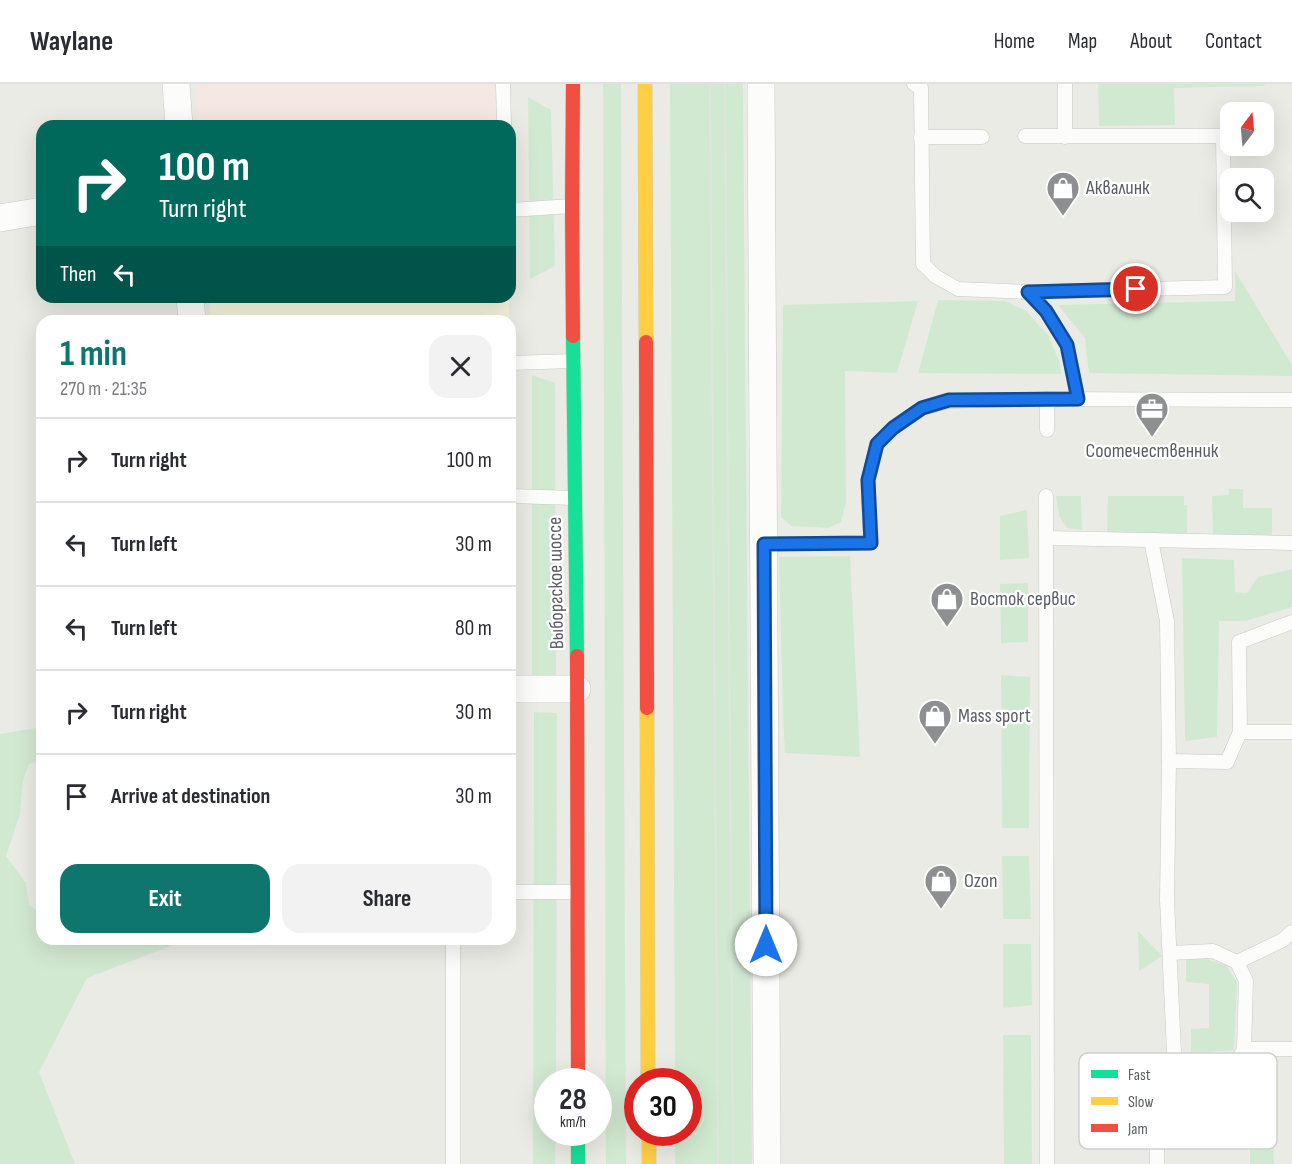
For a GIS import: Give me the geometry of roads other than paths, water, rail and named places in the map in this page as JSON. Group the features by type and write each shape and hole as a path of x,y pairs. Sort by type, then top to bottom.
{"main road":[{"name":"Выборгское шоссе","path":"573,84 578,1068"},
{"path":"645,84 648,1068"},
{"path":"578,1146 578,1164"},
{"path":"649,1146 649,1164"}],"street":[{"path":"176,84 179,120"},
{"path":"761,84 767,1164"},
{"path":"0,218 36,212"},
{"path":"516,689 577,689"}],"lane":[{"path":"502,84 504,120"},
{"path":"914,84 921,88 923,264 935,276 958,289 1028,292 1226,287 1223,136 1025,136"},
{"path":"1065,84 1065,137"},
{"path":"921,137 981,137"},
{"path":"516,210 572,206"},
{"path":"1028,292 1046,311 1067,345 1078,399"},
{"path":"516,363 574,361"},
{"path":"1047,399 1047,430"},
{"path":"764,544 871,543 868,480 877,444 893,428 922,408 949,400 1292,400"},
{"path":"516,496 575,498"},
{"path":"1046,496 1047,1164"},
{"path":"1047,538 1292,543"},
{"path":"1151,540 1167,621 1169,761 1167,900 1174,1053"},
{"path":"1169,761 1227,762 1240,732 1239,642 1292,622"},
{"path":"1240,732 1292,732"},
{"path":"516,892 577,892"},
{"path":"1237,962 1283,940 1292,932"},
{"path":"453,945 453,1164"},
{"path":"1170,953 1213,951 1237,962 1246,981 1244,1049 1242,1053"},
{"path":"1244,1049 1292,1049"}],"tram line":[{"path":"710,84 718,1164"},
{"path":"725,84 733,1164"}],"place":[{"name":"Аквалинк","path":"1063,217"},
{"name":"Соотечественник","path":"1152,438"},
{"name":"Восток сервис","path":"947,628"},
{"name":"Mass sport","path":"935,745"},
{"name":"Ozon","path":"941,910"}]}
